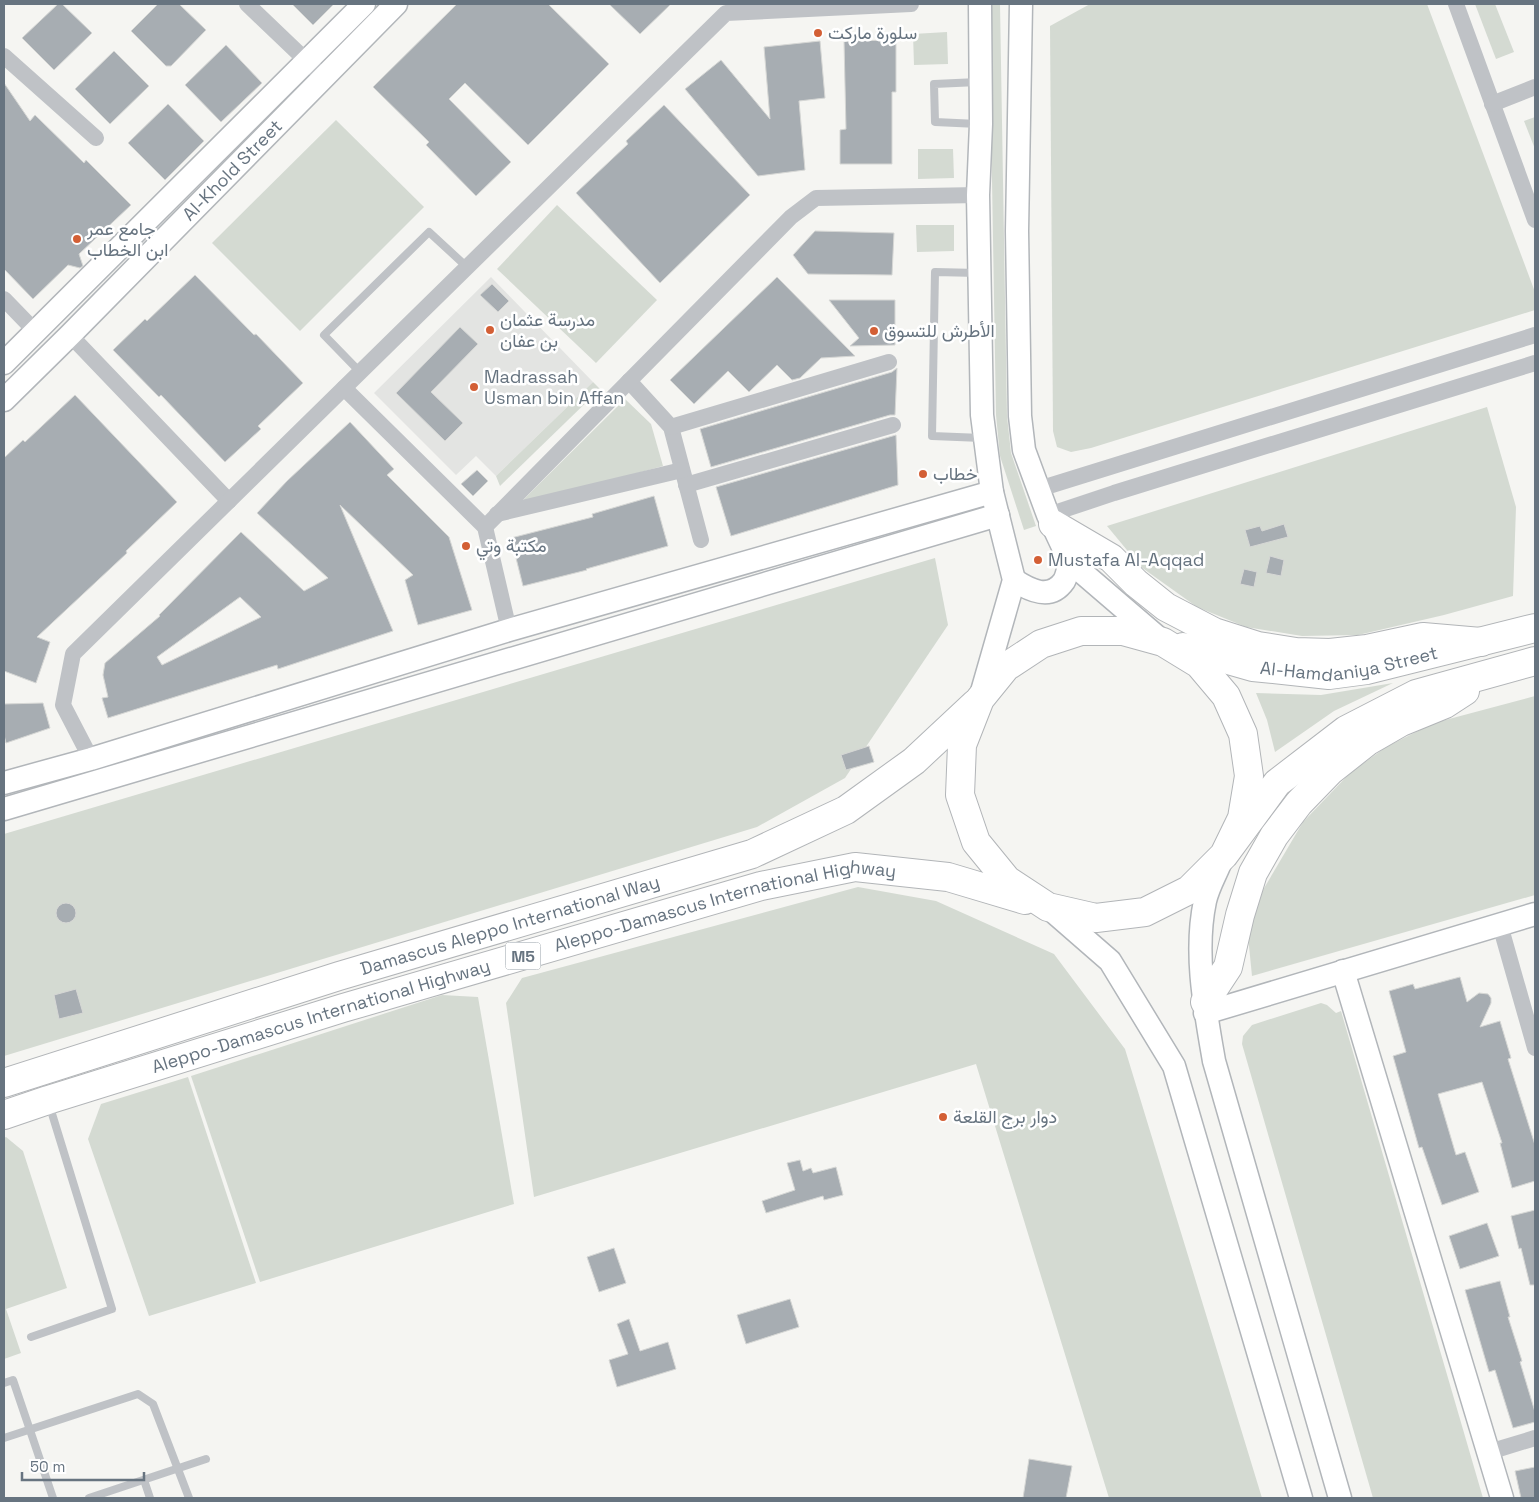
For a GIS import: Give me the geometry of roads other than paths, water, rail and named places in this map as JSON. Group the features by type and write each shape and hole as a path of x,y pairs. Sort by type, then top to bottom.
{"highway":[{"path":"1051,520 1111,558 1136,584 1166,607 1214,632 1258,646 1296,652 1330,653 1367,649 1423,637 1510,633"},
{"path":"1048,907 1006,880 976,842 960,795 962,745 980,699 1006,667 1041,644 1081,631 1123,630 1163,642 1199,664 1226,696 1244,734 1249,776 1242,818 1224,855"},
{"name":"Al-Hamdaniya Street","path":"1163,642 1253,666 1330,675 1367,670 1510,633"},
{"name":"Al-Hamdaniya Street","path":"1224,855 1277,783 1346,730 1416,694 1535,660"},
{"path":"1205,1008 1228,967 1240,915 1253,873 1274,836 1299,803 1330,771 1368,741 1401,722 1445,704 1491,673"},
{"name":"Damascus Aleppo International Way","path":"4,1083 348,973 752,854 846,810 914,761 980,699"},
{"name":"Aleppo-Damascus International Highway","path":"4,1115 343,1008 761,886 855,866 948,877 1048,907 1096,918 1145,912 1189,890 1224,855"}],"street":[{"path":"247,4 323,78"},
{"path":"4,363 364,4"},
{"name":"Al-Khold Street","path":"4,400 396,4"},
{"path":"91,759 63,705 73,654 726,12 911,4"},
{"path":"980,4 981,124 978,195 982,415 992,492 1014,580 980,699"},
{"path":"1456,4 1535,220"},
{"path":"1024,5 1016,231 1020,416 1024,450 1038,489 1070,562 1163,642"},
{"path":"4,56 96,138"},
{"path":"1492,104 1535,87"},
{"path":"485,527 791,218 816,198 978,195"},
{"path":"979,229 1016,231"},
{"path":"4,299 36,332"},
{"path":"70,335 229,501"},
{"path":"1038,489 1535,335"},
{"path":"671,427 889,362"},
{"path":"1051,520 1124,490 1535,363"},
{"path":"629,381 671,427 701,540"},
{"path":"344,388 485,527 509,630"},
{"path":"497,514 684,477 893,425"},
{"path":"4,783 91,759 509,630 992,492"},
{"path":"4,809 998,515"},
{"path":"1014,580 1029,590 1044,592 1056,589 1064,580 1070,562"},
{"path":"1224,855 1206,899 1202,925 1201,963 1205,1008 1214,1061 1340,1498"},
{"path":"1048,907 1110,961 1174,1066 1301,1498"},
{"path":"1205,1008 1343,972 1535,914"},
{"path":"1500,925 1535,1048"},
{"path":"1343,972 1502,1498"},
{"path":"1261,1362 1270,1370 1277,1372 1283,1370 1294,1363 1297,1357 1297,1350"},
{"path":"1278,1418 1282,1407 1292,1401 1304,1400 1313,1407"},
{"path":"1489,1452 1535,1438"}],"lane":[{"path":"980,82 934,84 935,122 981,124"},
{"path":"360,372 324,335 331,328 429,232 467,267"},
{"path":"980,273 935,272 932,436 984,438"},
{"path":"31,1337 112,1309 48,1100"},
{"path":"4,1383 13,1380 31,1429 52,1498"},
{"path":"4,1438 138,1394 153,1404 189,1498"},
{"path":"89,1498 102,1496 206,1459"},
{"path":"144,1480 150,1498"}],"place":[{"name":"سلورة ماركت","path":"818,33"},
{"name":"جامع عمر ابن الخطاب","path":"77,239"},
{"name":"مدرسة عثمان بن عفان","path":"490,330"},
{"name":"الأطرش للتسوق","path":"874,331"},
{"name":"Madrassah Usman bin Affan","path":"474,387"},
{"name":"خطاب","path":"923,474"},
{"name":"مكتبة وتي","path":"466,546"},
{"name":"Mustafa Al-Aqqad","path":"1038,560"},
{"name":"دوار برج القلعة","path":"943,1117"}]}
